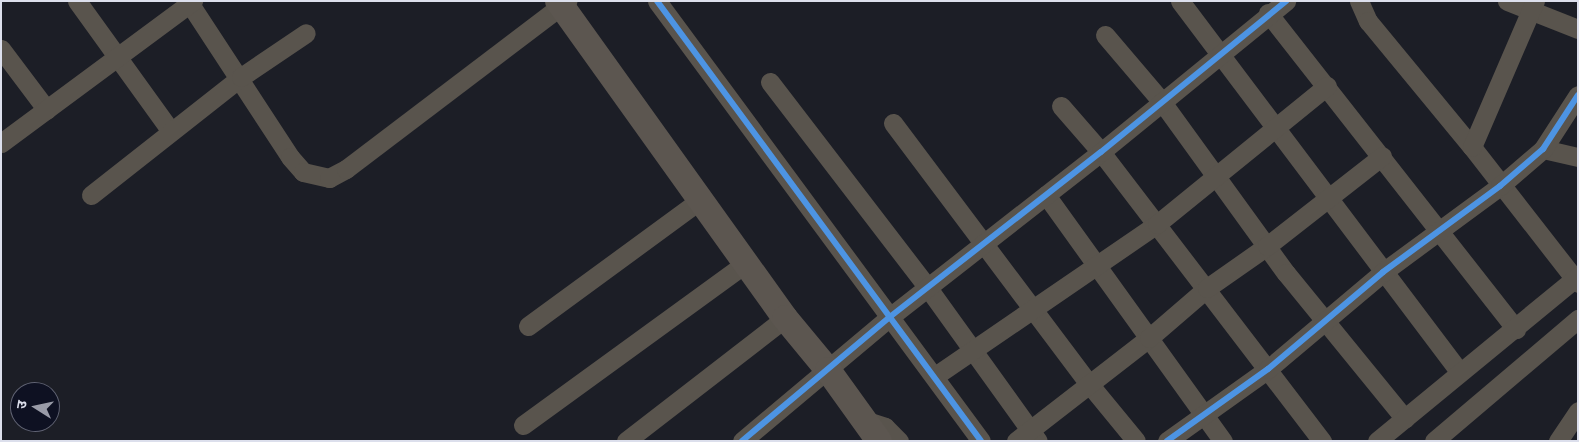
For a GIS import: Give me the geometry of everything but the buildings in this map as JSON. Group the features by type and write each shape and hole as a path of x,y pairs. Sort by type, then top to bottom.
{"street":[{"path":"78,1 116,59 170,130"},
{"path":"657,1 888,319 935,376 981,441"},
{"path":"1180,1 1218,55 1459,371"},
{"path":"742,441 888,319 1101,152 1268,13 1286,1"},
{"path":"1359,1 1368,21 1577,279 1516,329 1459,371 1406,419 1377,441"},
{"path":"1507,1 1533,5 1578,29"},
{"path":"1,143 190,2 290,157 303,172 315,178 329,178 346,169 562,3 785,318 828,370 870,434 885,427 899,441"},
{"path":"1472,147 1533,5"},
{"path":"1268,13 1516,329"},
{"path":"91,195 170,130 240,77 306,33"},
{"path":"1105,35 1162,102 1267,246 1406,419"},
{"path":"1,49 47,110"},
{"path":"770,82 928,288 972,350 1028,437 1207,288 1267,246 1382,156"},
{"path":"935,376 1157,224 1327,86"},
{"path":"1167,441 1268,369 1383,272 1500,186 1543,149 1578,95"},
{"path":"1061,106 1101,152 1207,288 1322,441"},
{"path":"893,123 1090,385 1136,441"},
{"path":"1543,149 1578,157"},
{"path":"1046,195 1223,441"},
{"path":"528,326 700,200"},
{"path":"523,425 746,263"},
{"path":"626,441 785,318"},
{"path":"1434,441 1578,319"},
{"path":"1558,441 1578,411"}],"cycle path":[{"path":"657,1 981,441"},
{"path":"742,441 891,316 1101,152 1286,1"},
{"path":"1167,441 1268,369 1383,272 1500,186 1543,149 1578,95"}]}
